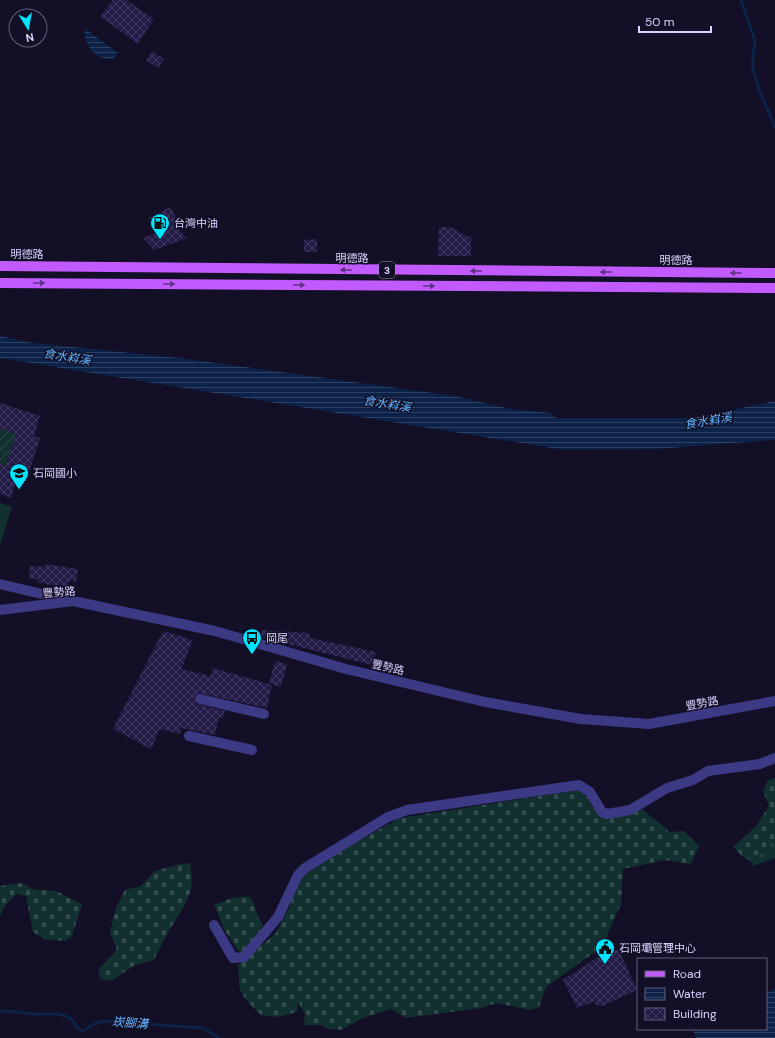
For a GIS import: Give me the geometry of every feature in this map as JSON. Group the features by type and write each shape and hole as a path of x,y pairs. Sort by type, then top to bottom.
{"main road":[{"name":"明德路","path":"0,266 775,273"},
{"path":"218,269 218,284"},
{"name":"3","path":"0,283 775,288"}],"street":[{"path":"0,584 73,601"},
{"name":"豐勢路","path":"0,610 73,601 215,631 346,669 485,702 581,719 649,724 775,701"},
{"path":"200,699 264,714"},
{"path":"189,736 252,750"},
{"path":"214,925 228,953 233,958 244,956 278,917 298,875 305,868 388,817 407,810 580,785 590,792 602,812 607,814 630,810 667,788 693,780 708,771 760,764 775,758"}],"green space":[{"path":"0,428 16,434 6,466 0,464"},
{"path":"0,503 12,507 0,546"},
{"path":"775,778 775,839 752,862 741,855 733,847 756,826 769,806 763,791 768,780"},
{"path":"578,790 587,797 593,808 604,816 623,815 642,809 670,832 684,831 699,846 691,864 665,860 623,869 621,904 602,947 546,987 539,1007 530,1010 497,1003 481,1008 406,1018 391,1009 363,1018 341,1030 328,1029 322,1025 304,1025 305,1014 298,1002 297,1012 278,1017 261,1015 244,997 239,984 238,965 276,933 290,906 294,890 301,878 310,868 400,818"},
{"path":"775,839 775,858 753,866 752,862"},
{"path":"190,863 192,883 188,898 154,960 135,965 111,981 101,979 98,970 117,950 110,932 116,908 125,890 141,886 155,871 180,864"},
{"path":"22,883 32,889 56,891 82,904 72,936 65,941 45,939 33,932 26,896 16,894 4,907 0,916 0,886"},
{"path":"248,896 253,902 258,917 263,924 257,943 241,955 225,931 214,905 232,898"}],"water":[{"path":"86,29 118,53 113,59 107,59 93,52 85,37 84,31"},
{"name":"食水嵙溪","path":"0,336 33,343 180,358 455,396 511,409 551,413 556,418 693,418 775,401 775,440 656,449 564,450 0,358"},
{"path":"775,989 775,1038 696,1038 692,1030 767,1030 767,993"}],"building":[{"path":"113,0 126,0 154,19 138,44 100,16"},
{"path":"152,51 164,59 158,68 146,60"},
{"path":"170,207 175,215 175,225 187,238 154,250 143,238 156,233 149,218"},
{"path":"439,227 450,227 471,238 471,256 438,256"},
{"path":"317,239 317,252 304,252 304,240"},
{"path":"0,403 40,416 34,436 40,438 26,481 17,477 11,498 0,494 0,464 6,466 16,434 0,428"},
{"path":"45,564 78,569 76,582 69,581 68,589 37,582 37,579 29,578 30,566 45,567"},
{"path":"262,630 309,633 310,638 376,652 372,665 260,637"},
{"path":"163,631 193,641 181,669 211,676 213,668 272,685 267,708 199,693 194,698 196,704 225,711 223,718 219,717 215,735 181,728 180,734 160,729 151,749 113,729"},
{"path":"275,661 287,664 281,687 269,683"},
{"name":"石岡壩管理中心","path":"619,950 637,990 602,1006 596,1005 595,1001 577,1008 563,980 607,951"}],"waterway":[{"path":"741,0 755,41 752,66 760,92 775,127"},
{"name":"崁腳溝","path":"0,1011 62,1015 71,1019 77,1028 83,1031 94,1024 105,1021 203,1028 219,1038"}],"place":[{"name":"台灣中油","path":"160,240"},
{"name":"石岡國小","path":"19,490"},
{"name":"岡尾","path":"252,655"},
{"name":"石岡壩管理中心","path":"605,965"}]}
